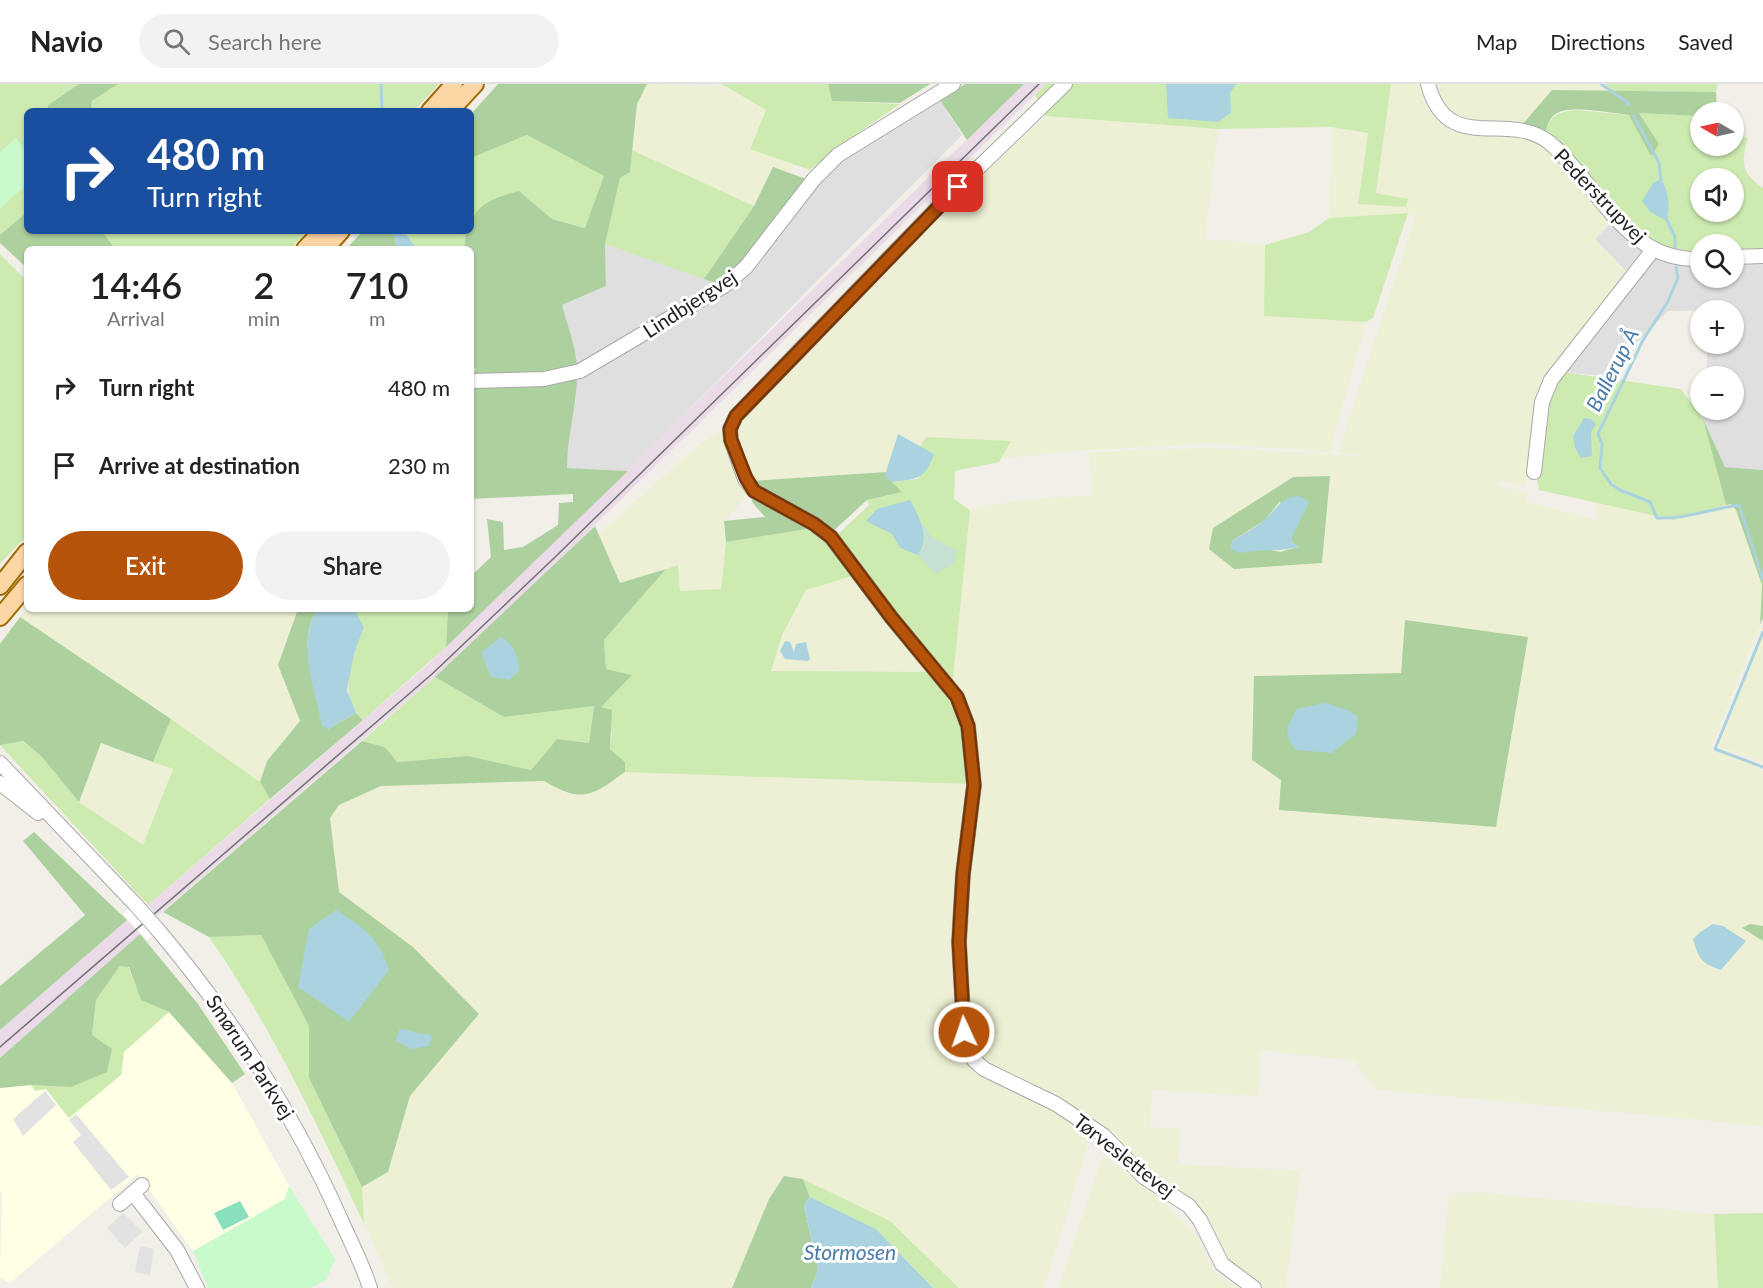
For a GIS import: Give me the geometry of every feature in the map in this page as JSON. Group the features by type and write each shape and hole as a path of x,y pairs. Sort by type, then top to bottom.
{"main road":[{"path":"433,108 454,84"},
{"path":"453,108 475,84"},
{"path":"308,246 319,234"},
{"path":"328,246 338,234"},
{"path":"0,586 24,556"},
{"path":"0,616 24,588"}],"street":[{"name":"Lindbjergvej","path":"474,381 544,379 580,371 724,286 746,267 814,179 838,155 953,84"},
{"name":"Tørveslettevej","path":"1065,84 869,277 736,416 730,429 731,440 746,478 754,491 814,524 831,537 891,617 957,697 968,726 973,755 974,785 963,874 959,942 964,1032 974,1060 984,1069 1056,1104 1103,1135 1144,1176 1189,1206 1200,1220 1222,1264 1254,1288"},
{"name":"Pederstrupvej","path":"1428,84 1439,111 1445,119 1460,124 1530,134 1549,143 1632,235 1653,250 1674,258 1690,259"},
{"name":"Pederstrupvej","path":"1534,472 1542,402 1551,380 1653,250"},
{"path":"1744,257 1763,256"},
{"name":"Smørum Parkvej","path":"2,771 134,903 203,984 285,1107 317,1168 365,1286"},
{"path":"120,1204 138,1189 177,1250 191,1281 197,1288"}],"shaded area":[{"path":"647,84 721,86 766,110 750,149 794,165 768,213 632,150 637,104"},
{"path":"1024,84 1046,84 554,565 435,677 157,916 148,905 425,667"},
{"path":"1391,84 1420,84 1428,111 1440,114 1431,84 1605,84 1614,91 1552,90 1522,134 1546,147 1614,220 1595,239 1628,273 1538,402 1526,487 1500,480 1498,486 1528,493 1526,501 1597,521 1595,503 1674,520 1731,504 1736,510 1762,585 1760,625 1711,748 1754,765 1763,772 1763,1126 1374,1089 1355,1061 1261,1050 1258,1096 1153,1090 1149,1127 1180,1129 1178,1164 1300,1171 1286,1288 1262,1288 1230,1273 1203,1216 1110,1142 1067,1116 1091,1135 1044,1288 959,1288 890,1221 803,1179 784,1176 769,1199 732,1288 393,1288 364,1224 362,1187 388,1172 410,1096 479,1014 413,947 339,892 330,818 339,805 381,786 545,781 566,794 608,785 625,772 967,784 953,929 956,1056 981,1073 963,1042 956,950 974,781 969,734 951,692 970,510 1013,501 1092,495 1089,452 1207,448 1382,457 1338,453 1416,214 1329,218 1332,127 1368,133 1358,204 1407,199 1376,193","holes":["1405,620 1496,827 1279,809 1281,780 1255,676 1401,673"]},
{"path":"940,100 962,135 628,471 567,468 567,443 576,398 562,305 606,286 605,244 732,288 758,261 806,197 835,165 866,142"},
{"path":"1046,116 1218,129 1205,239 1265,245 1265,316 1366,322 1330,452 1209,443 1050,453 1000,459 927,437 920,447 898,434 886,472 755,481 753,478 742,503 724,521 726,542 721,589 680,591 678,566 620,583 598,534 703,441 740,418 960,194"},
{"path":"1619,214 1690,249 1690,288 1744,288 1744,253 1763,252 1763,470 1725,467 1703,420 1744,420 1744,366 1707,366 1707,354 1744,354 1744,300 1690,300 1690,311 1668,311 1604,376 1562,372 1595,239"},
{"path":"922,523 931,537 956,550 955,563 935,574 918,555 924,547"},
{"path":"852,576 927,672 770,671 782,635 806,589"},
{"path":"24,612 297,612 278,665 301,721 267,761 260,782 20,617"},
{"path":"1763,625 1763,762 1719,747"},
{"path":"101,743 173,769 144,845 79,802"},
{"path":"127,920 140,934 0,1058 0,1030"},
{"path":"169,1012 232,1083 289,1186 285,1199 193,1251 138,1174 10,1283 0,1278 2,1196 0,1189 0,1088 31,1085 36,1091 45,1089 69,1118 124,1052"},
{"path":"45,1091 56,1105 23,1136 13,1119"},
{"path":"76,1114 129,1177 111,1190 73,1142 81,1135 69,1120"},
{"path":"1103,1155 1167,1205 1196,1235 1216,1275 1238,1288 1058,1288"},
{"path":"1470,1192 1714,1214 1718,1288 1440,1288 1449,1195"},
{"path":"123,1213 142,1232 125,1248 107,1228"},
{"path":"140,1246 154,1249 150,1275 135,1272"}],"green space":[{"path":"0,84 79,84 48,105 48,108 24,108 24,215 0,235"},
{"path":"79,84 118,84 92,101 91,108 48,108 48,105"},
{"path":"118,84 439,84 417,108 91,108 92,101"},
{"path":"498,84 647,84 637,104 630,172 620,178 605,244 606,286 562,305 577,361 576,394 567,468 628,471 446,647 448,612 474,612 474,573 491,557 487,519 503,522 504,550 523,547 558,525 559,503 573,502 573,494 474,499 474,371 476,371 474,367 474,246 464,246 466,234 474,234 474,218 487,203 519,191 552,219 585,228 604,176 527,135 474,157 474,111"},
{"path":"721,84 828,84 832,101 900,104 836,148 810,170 750,149 766,110"},
{"path":"828,84 930,84 900,103 832,101"},
{"path":"965,84 1024,84 967,140 940,100"},
{"path":"1046,84 1391,84 1376,193 1408,199 1406,207 1358,204 1368,133 1332,127 1218,129 1046,116 1035,95"},
{"path":"1605,84 1718,84 1716,92 1614,91"},
{"path":"1552,90 1716,92 1717,102 1690,102 1690,116 1639,113 1659,144 1651,156 1629,115 1592,110 1564,111 1552,117 1545,133 1515,133"},
{"path":"1577,110 1629,115 1659,144 1639,113 1690,116 1690,156 1744,156 1747,172 1763,188 1763,252 1744,253 1744,234 1690,234 1690,255 1681,255 1651,244 1619,214 1545,133 1553,118 1560,113"},
{"path":"527,135 604,176 586,228 552,219 519,191 474,220 474,157"},
{"path":"1744,137 1748,138 1744,154"},
{"path":"16,138 24,150 24,187 0,209 0,152"},
{"path":"632,150 754,206 704,279 605,244 620,178 630,172"},
{"path":"773,167 809,180 743,266 720,285 704,279 754,206"},
{"path":"1408,213 1373,318 1366,322 1264,316 1265,245 1309,232 1329,218"},
{"path":"24,215 24,234 104,234 113,246 24,246 24,265 0,243 0,235"},
{"path":"104,234 304,234 294,246 113,246"},
{"path":"360,234 394,234 396,246 349,246"},
{"path":"406,234 466,234 464,246 415,246"},
{"path":"0,254 24,278 24,538 0,564"},
{"path":"1562,372 1681,389 1690,401 1690,420 1703,420 1726,505 1674,520 1539,490 1537,480 1547,404"},
{"path":"1703,420 1725,467 1763,470 1763,618 1760,625 1762,585 1736,510 1731,504 1726,505"},
{"path":"926,437 1011,441 999,462 955,471 954,499 970,510 952,688 835,537 869,505 867,500 901,492 891,482 918,479 934,454 920,447"},
{"path":"886,472 885,475 902,492 867,500 830,534 815,522 807,529 726,542 724,521 765,517 752,502 751,481"},
{"path":"1330,476 1322,563 1234,569 1209,549 1213,528 1293,477","holes":["1280,501 1292,542 1298,547 1280,552 1232,541 1265,520"]},
{"path":"595,526 620,583 666,569 604,640 606,669 632,675 601,707 612,710 610,749 625,762 625,772 603,787 586,794 567,792 544,781 381,786 339,805 330,818 339,892 413,947 479,1014 410,1096 388,1172 362,1187 309,1078 309,1026 261,935 209,937 163,912 362,741 385,747 397,762 468,756 531,770 557,739 589,743 594,706 504,717 435,677"},
{"path":"807,529 829,539 852,576 806,590 782,635 771,671 927,672 948,698 959,724 967,784 625,772 625,762 610,749 612,733 600,707 631,675 606,669 604,640 666,569 678,565 680,591 721,589 726,542"},
{"path":"297,612 316,612 311,622 308,652 314,684 328,729 356,713 363,720 270,799 260,782 267,761 300,721 278,665"},
{"path":"356,612 448,612 446,647 363,720 350,699 349,675 364,627"},
{"path":"20,617 171,719 153,762 101,743 79,802 42,757 23,741 0,745 0,644"},
{"path":"1405,620 1528,637 1496,827 1279,810 1281,780 1252,760 1254,676 1401,673"},
{"path":"435,677 504,717 594,705 589,743 557,739 531,770 468,756 397,762 385,747 362,741"},
{"path":"171,719 260,782 270,799 148,905 0,745 22,741 42,757 79,802 143,845 173,769 153,762"},
{"path":"34,832 127,920 0,1030 0,986 85,915 23,841"},
{"path":"1750,924 1763,926 1763,941 1742,928"},
{"path":"140,934 198,1004 245,1074 232,1083 169,1012 141,1000 129,967 120,966 96,1000 92,1035 112,1049 107,1072 71,1087 31,1085 0,1088 0,1058"},
{"path":"261,935 309,1026 309,1078 362,1187 364,1224 273,1041 209,937"},
{"path":"120,966 128,966 141,1000 169,1012 124,1052 121,1075 69,1118 46,1089 35,1091 31,1085 71,1087 92,1035 96,1000"},
{"path":"784,1176 803,1179 810,1197 804,1205 818,1270 811,1288 732,1288 769,1199"},
{"path":"803,1179 890,1221 959,1288 933,1288 876,1229 810,1197"},
{"path":"289,1186 335,1259 326,1280 311,1288 208,1288 193,1251 285,1199"},
{"path":"240,1201 249,1217 223,1230 214,1213"},
{"path":"1763,1213 1763,1288 1718,1288 1714,1214"}],"water":[{"path":"1166,84 1236,84 1230,93 1231,113 1218,122 1168,118"},
{"path":"1661,179 1668,199 1667,221 1650,212 1642,201 1653,183"},
{"path":"394,234 406,234 415,246 396,246"},
{"path":"1584,418 1591,419 1596,424 1591,432 1592,456 1581,458 1575,448 1573,436"},
{"path":"898,434 934,454 931,463 919,477 891,482 885,475"},
{"path":"1300,496 1309,502 1292,537 1292,542 1299,547 1239,553 1230,548 1232,541 1254,528 1280,503 1288,498"},
{"path":"910,500 924,534 922,548 918,555 900,548 892,534 866,521 877,509"},
{"path":"316,612 356,612 364,627 354,654 347,690 356,713 328,729 322,726 309,666 308,636"},
{"path":"501,637 512,647 518,661 519,671 509,680 491,677 481,653"},
{"path":"785,641 790,642 794,652 796,644 806,642 810,659 808,661 785,659 780,651"},
{"path":"1325,703 1350,711 1358,717 1356,734 1332,753 1296,750 1289,739 1288,730 1297,709"},
{"path":"336,910 369,934 385,959 389,970 349,1022 298,987 309,929"},
{"path":"1713,924 1723,926 1746,941 1721,970 1702,959 1693,939"},
{"path":"399,1029 430,1034 432,1038 429,1046 412,1049 396,1041"},
{"name":"Stormosen","path":"810,1197 876,1229 933,1288 811,1288 818,1270 804,1205"}],"pier":[{"path":"138,899 163,926 147,940 123,914"}],"waterway":[{"path":"381,84 382,108"},
{"name":"Ballerup Å","path":"1601,84 1629,105"},
{"name":"Ballerup Å","path":"1634,116 1659,163 1661,181"},
{"name":"Ballerup Å","path":"1666,218 1675,237 1675,250"},
{"name":"Ballerup Å","path":"1676,267 1678,278 1667,303 1643,340 1598,434 1602,444 1600,468 1611,484 1650,502 1657,518 1688,515 1739,505 1763,579"},
{"name":"Ballerup Å","path":"1763,632 1715,749 1763,767"}],"tram line":[{"path":"0,1047 432,674 551,561 1039,84"}],"route":[{"path":"958,187 736,416 730,429 731,440 746,478 754,491 814,524 831,537 891,617 957,697 968,726 973,755 974,785 963,874 959,942 964,1032"}]}
